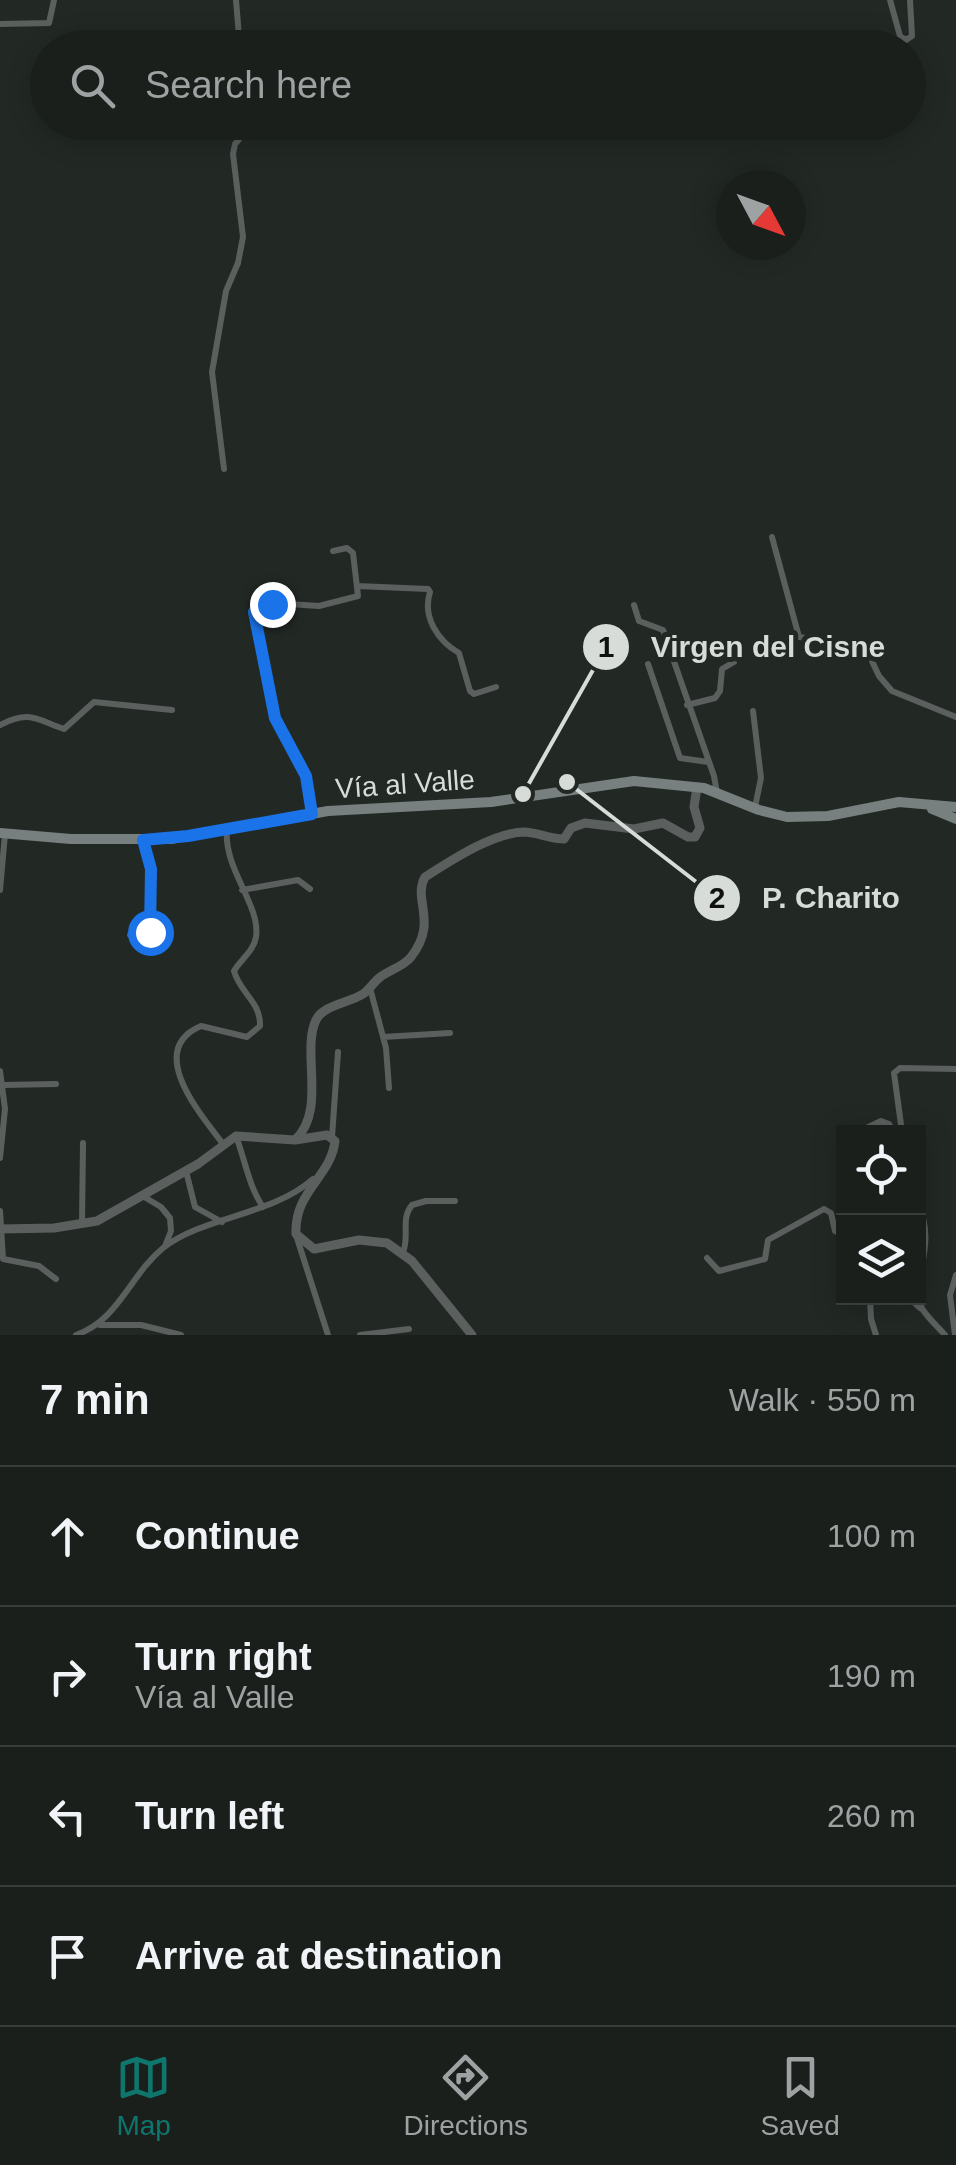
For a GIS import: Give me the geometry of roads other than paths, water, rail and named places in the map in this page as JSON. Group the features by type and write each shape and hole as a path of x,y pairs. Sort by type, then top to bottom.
{"main road":[{"name":"Vía al Valle","path":"2,833 143,840 312,814 520,799 634,781 698,787 776,816 814,818 885,804 956,806"},
{"path":"926,806 956,820"}],"street":[{"path":"0,24 49,24 54,0"},
{"path":"236,0 238,30"},
{"path":"890,0 898,30"},
{"path":"910,0 912,30"},
{"path":"224,468 212,360 226,291 244,236 233,154 238,140"},
{"path":"772,537 799,637 854,645 870,657 878,676 892,691 956,717"},
{"path":"312,814 306,776 271,704 254,607 259,602 296,606 338,603 358,596 354,552 347,548 333,550"},
{"path":"358,586 428,588 427,613 448,646 459,653 470,691 474,694 496,687"},
{"path":"634,605 640,621 664,630 717,793"},
{"path":"687,705 715,698 720,691 722,668 734,662"},
{"path":"648,664 680,758 708,762"},
{"path":"0,726 16,717 35,717 64,729 94,702 172,710"},
{"path":"752,711 760,778 754,808"},
{"path":"295,1140 304,1130 312,1094 314,1022 322,1012 364,994 413,954 427,920 422,881 449,861 506,834 532,832 559,840 576,825 585,823 634,828 663,823 688,837 695,836 700,828 694,807 698,787"},
{"path":"224,1144 183,1087 178,1060 184,1038 201,1026 247,1037 260,1026 258,1008 238,984 234,971 256,938 252,916 228,857 227,828"},
{"path":"0,890 2,833"},
{"path":"130,935 150,932 151,869 143,840"},
{"path":"242,890 298,880 310,889"},
{"path":"370,988 383,1037 389,1088"},
{"path":"383,1037 450,1034"},
{"path":"328,1335 296,1234 298,1206 334,1151 338,1052"},
{"path":"901,1125 894,1073 900,1068 956,1069"},
{"path":"0,1071 4,1085 0,1158"},
{"path":"4,1085 56,1084"},
{"path":"236,1136 251,1188 263,1208"},
{"path":"2,1229 82,1224 110,1215 186,1171 236,1136 295,1140 332,1137"},
{"path":"82,1224 83,1143"},
{"path":"186,1171 196,1207 222,1222"},
{"path":"165,1247 263,1208 298,1190 321,1172"},
{"path":"99,1325 165,1247 171,1231 170,1218 161,1207 141,1195"},
{"path":"403,1252 407,1240 406,1215 412,1205 455,1201"},
{"path":"706,1258 720,1271 764,1259 768,1240 824,1209 831,1214 836,1231"},
{"path":"0,1211 4,1259 38,1266 56,1278"},
{"path":"921,1308 919,1281 928,1231 922,1215"},
{"path":"296,1234 314,1249 376,1240 403,1252 472,1335"},
{"path":"954,1335 950,1295 956,1276"},
{"path":"870,1305 876,1335"},
{"path":"917,1305 945,1335"},
{"path":"76,1335 99,1325 141,1325 181,1335"},
{"path":"360,1335 409,1328"}],"place":[{"name":"P. Charito","path":"567,782"},
{"name":"Virgen del Cisne","path":"523,794"}]}
